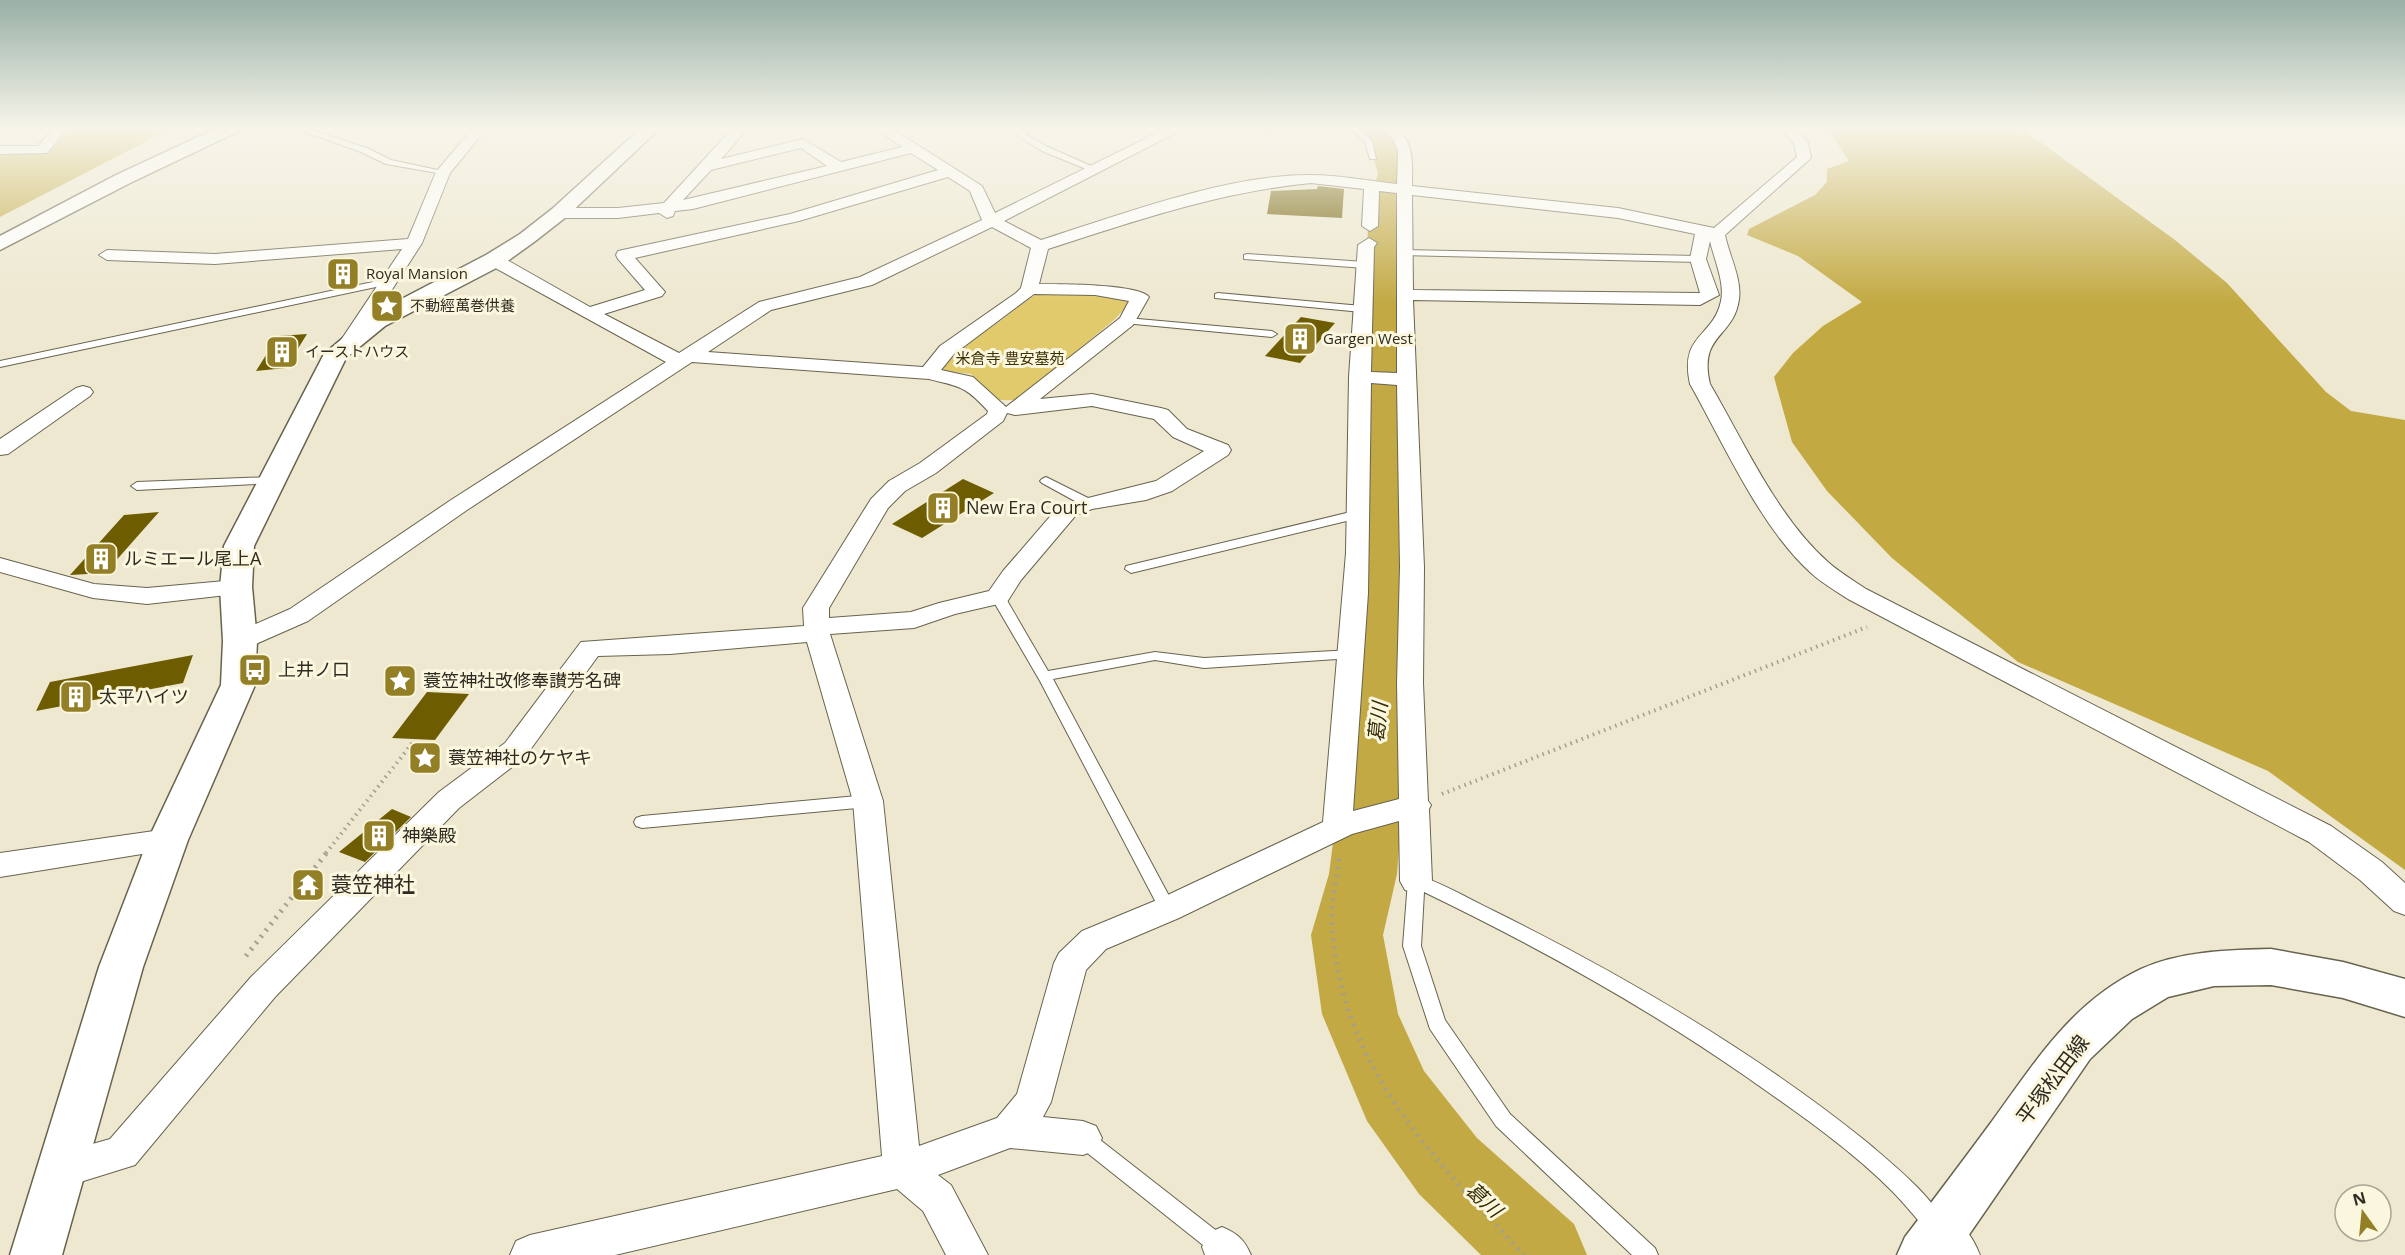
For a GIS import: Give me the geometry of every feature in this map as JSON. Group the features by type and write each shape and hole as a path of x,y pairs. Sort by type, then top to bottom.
{"street":[{"path":"0,230 89,187"},
{"path":"0,244 109,187"},
{"path":"350,340 414,243 437,187"},
{"path":"36,1255 121,967 168,840 238,685 240,641 236,587 239,546 336,354 350,340 377,321 494,260 559,213 588,187"},
{"path":"663,246 668,208 687,187"},
{"path":"559,213 618,213 668,208 761,187"},
{"path":"588,313 656,292 624,255 792,218 899,187"},
{"path":"974,187 977,189 990,220 1040,246 1180,203 1251,187"},
{"path":"240,641 299,615 459,505 765,306 866,281 1058,187"},
{"path":"1342,826 1359,514 1359,376 1362,309 1372,187"},
{"path":"1377,187 1618,213 1711,233"},
{"path":"1405,187 1404,295 1412,567 1410,806 1416,881"},
{"path":"1404,295 1700,300 1710,295 1698,259 1711,233 1769,187"},
{"path":"1711,233 1731,292 1729,304 1698,351 1695,368 1700,384 1778,518 1796,543 1820,568 1857,594 1896,615 2320,834 2371,871 2405,902"},
{"path":"107,255 214,259 414,243"},
{"path":"931,373 931,368 947,350 1022,297 1029,289 1040,246"},
{"path":"104,273 130,255"},
{"path":"61,1170 122,1153 263,987 449,800 515,750 590,648 670,646 914,620 948,608 998,597 1012,576 1068,510 1088,503 1138,495 1164,486 1220,450 1180,434 1161,414 1092,400 1006,410 962,379 931,373 682,358 588,313 494,260"},
{"path":"968,1255 937,1198 902,1170 868,801 818,630 816,608 879,504 897,486 990,423 1127,321 1140,297 1095,290 1029,289"},
{"path":"1359,376 1406,379"},
{"path":"0,449 83,392"},
{"path":"0,565 55,582 115,593 147,596 236,587"},
{"path":"1010,1131 1033,1102 1071,963 1094,940 1167,909 1342,826 1410,806"},
{"path":"0,865 168,840"},
{"name":"平塚松田線","path":"1941,1247 2074,1045 2116,1006 2157,982 2214,968 2271,966 2343,980 2405,998"},
{"path":"530,1255 902,1170 1010,1131 1083,1138"}],"lane":[{"path":"1247,257 1368,244"},
{"path":"1404,253 1698,259"},
{"path":"0,364 387,282"},
{"path":"1218,296 1362,309"},
{"path":"1127,321 1272,334"},
{"path":"137,486 272,481"},
{"path":"1046,481 1088,503"},
{"path":"1131,569 1359,514"},
{"path":"998,597 1045,676 1167,909"},
{"path":"1045,676 1155,656 1204,663 1352,654"},
{"path":"642,822 868,801"},
{"path":"1647,1255 1503,1120 1437,1023 1412,946 1416,881 1490,916 1658,1009 1751,1069 1827,1124 1897,1181 1941,1247"},
{"path":"1083,1138 1226,1251"}],"path":[{"path":"1410,806 1896,615"},
{"path":"240,965 414,741"},
{"path":"1342,826 1332,917 1346,1011 1384,1092 1429,1154 1524,1255"}],"green space":[{"name":"米倉寺 豊安墓苑","path":"1046,291 1091,293 1127,298 1131,302 1115,319 1018,400 999,400 971,374 944,371 943,367 961,350 1028,299"}],"shaded area":[{"path":"0,187 59,187 0,217"},
{"path":"1823,187 2102,187 2175,240 2227,283 2326,392 2351,411 2405,420 2405,870 2268,771 2018,662 1892,558 1827,491 1792,442 1774,377 1793,353 1823,326 1862,302 1798,256 1747,235 1749,229 1815,195"}],"building":[{"path":"1318,187 1323,187 1344,189 1342,218 1267,214 1271,191 1317,189"},
{"name":"Gargen West","path":"1301,317 1335,323 1300,363 1265,356"},
{"name":"イーストハウス","path":"307,334 286,368 256,371 278,336"},
{"name":"New Era Court","path":"963,479 994,493 922,538 892,524"},
{"path":"159,512 105,573 70,575 124,515"},
{"name":"太平ハイツ","path":"193,655 183,683 36,711 50,682"},
{"path":"427,692 469,694 435,740 392,738"},
{"name":"神樂殿","path":"392,809 411,817 365,862 339,852"}],"waterway":[{"name":"葛川","path":"1390,187 1386,200 1384,482 1390,608 1363,874 1347,935 1360,1014 1395,1096 1448,1166 1543,1255"}],"place":[{"name":"Royal Mansion","path":"343,274"},
{"name":"不動經萬巻供養","path":"387,306"},
{"name":"Gargen West","path":"1300,339"},
{"name":"イーストハウス","path":"282,352"},
{"name":"New Era Court","path":"943,508"},
{"name":"ルミエール尾上A","path":"101,559"},
{"name":"上井ノ口","path":"255,670"},
{"name":"蓑笠神社改修奉讃芳名碑","path":"400,681"},
{"name":"太平ハイツ","path":"76,697"},
{"name":"蓑笠神社のケヤキ","path":"425,758"},
{"name":"神樂殿","path":"379,836"},
{"name":"蓑笠神社","path":"308,885"}]}
